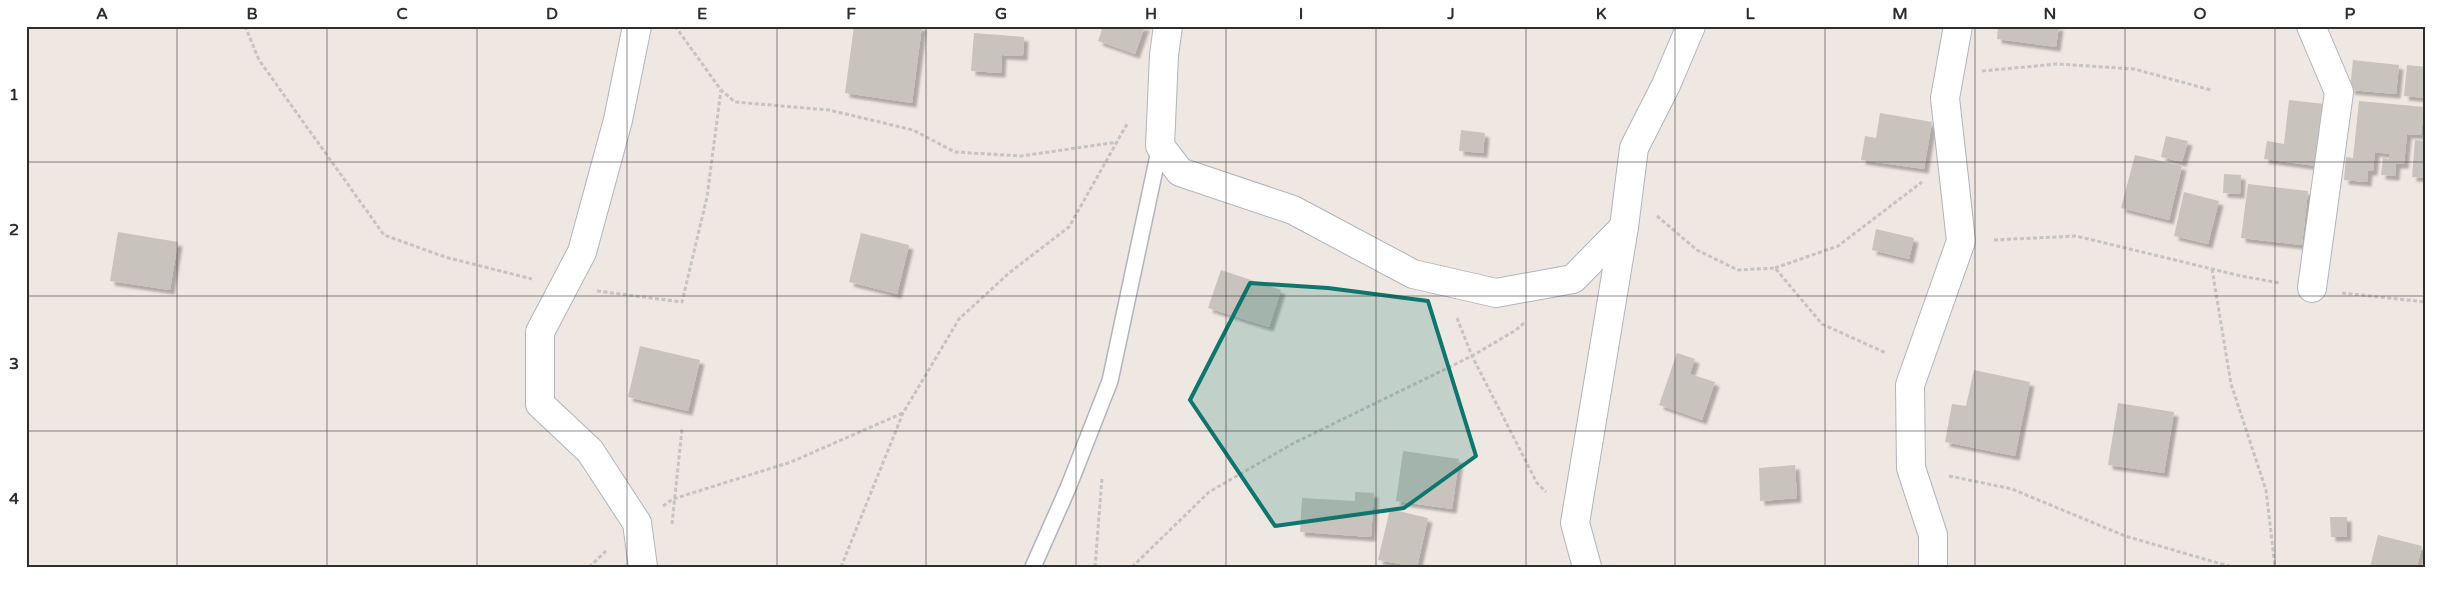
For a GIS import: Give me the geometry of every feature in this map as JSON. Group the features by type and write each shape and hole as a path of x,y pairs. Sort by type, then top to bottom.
{"street":[{"path":"637,26 618,120 582,252 540,332 540,404 590,451 637,523 643,567"},
{"path":"1168,26 1164,55 1160,146 1180,172 1293,210 1413,274 1496,293 1573,279 1624,227"},
{"path":"1587,567 1575,523 1624,227 1634,148 1666,85 1691,26"},
{"path":"1933,567 1933,535 1911,468 1910,386 1961,241 1945,98 1958,26"},
{"path":"2311,26 2339,92 2312,288"}],"lane":[{"path":"1033,567 1068,488 1110,381 1160,146"}],"path":[{"path":"245,26 258,60 384,235 444,257 563,287 682,302 706,196 721,90"},
{"path":"675,26 721,90 735,102 829,110 913,130 955,152 1021,156 1118,142"},
{"path":"1945,98 1970,72 2057,64 2134,69 2211,90"},
{"path":"841,567 903,412 959,319 1010,273 1069,228 1132,116"},
{"path":"1628,192 1697,250 1738,270 1775,268 1838,246 1952,159"},
{"path":"1961,241 2076,236 2212,269 2312,288 2365,297 2426,302"},
{"path":"1775,268 1822,324 1885,352 1910,386"},
{"path":"2212,269 2231,384 2266,490 2275,567"},
{"path":"1453,311 1472,356 1538,482 1575,523"},
{"path":"1132,567 1209,492 1294,443 1472,356 1516,330 1530,317"},
{"path":"589,567 637,523 673,499 791,462 903,412"},
{"path":"672,528 673,499 682,429"},
{"path":"1911,468 2012,489 2125,536 2232,567"}],"highlighted area":[{"path":"1250,283 1328,288 1428,301 1476,456 1404,508 1275,526 1190,400"}],"building":[{"path":"854,26 922,26 912,103 845,93"},
{"path":"1103,26 1145,26 1135,54 1098,41"},
{"path":"1998,26 2059,26 2056,47 1997,39"},
{"path":"974,33 1024,37 1023,56 1002,55 1001,73 971,71"},
{"path":"2353,60 2399,65 2396,94 2350,90"},
{"path":"2407,65 2426,67 2426,98 2404,96"},
{"path":"2289,100 2324,104 2316,166 2264,159 2267,141 2284,144"},
{"path":"2359,101 2424,107 2421,135 2407,134 2404,164 2396,164 2395,176 2381,175 2383,158 2389,159 2389,154 2375,152 2373,171 2368,171 2367,182 2344,180 2346,157 2353,158"},
{"path":"1880,113 1932,122 1924,169 1861,160 1865,136 1876,138"},
{"path":"1461,130 1485,133 1483,153 1459,151"},
{"path":"2166,136 2188,141 2182,162 2161,157"},
{"path":"2415,140 2426,141 2426,178 2412,177"},
{"path":"2135,155 2182,166 2169,220 2121,208"},
{"path":"2224,174 2241,175 2240,194 2223,193"},
{"path":"2248,184 2308,191 2302,245 2241,238"},
{"path":"2184,192 2219,201 2208,244 2174,236"},
{"path":"1876,229 1914,238 1909,259 1872,250"},
{"path":"118,232 178,242 170,290 110,281"},
{"path":"861,233 909,245 897,294 849,282"},
{"path":"1221,270 1281,290 1269,327 1208,308"},
{"path":"640,346 700,360 688,411 628,397"},
{"path":"1677,353 1695,359 1690,374 1715,382 1702,420 1659,405"},
{"path":"1974,370 2030,382 2015,456 1945,442 1952,404 1966,406"},
{"path":"2118,403 2174,412 2164,473 2108,465"},
{"path":"1403,451 1459,459 1452,509 1396,501"},
{"path":"1795,465 1797,498 1760,501 1759,468"},
{"path":"1355,492 1374,493 1371,537 1300,532 1302,498 1355,501"},
{"path":"1390,509 1428,518 1417,567 1378,560"},
{"path":"2330,517 2347,517 2347,537 2331,537"},
{"path":"2378,535 2422,546 2417,567 2370,567"}]}
